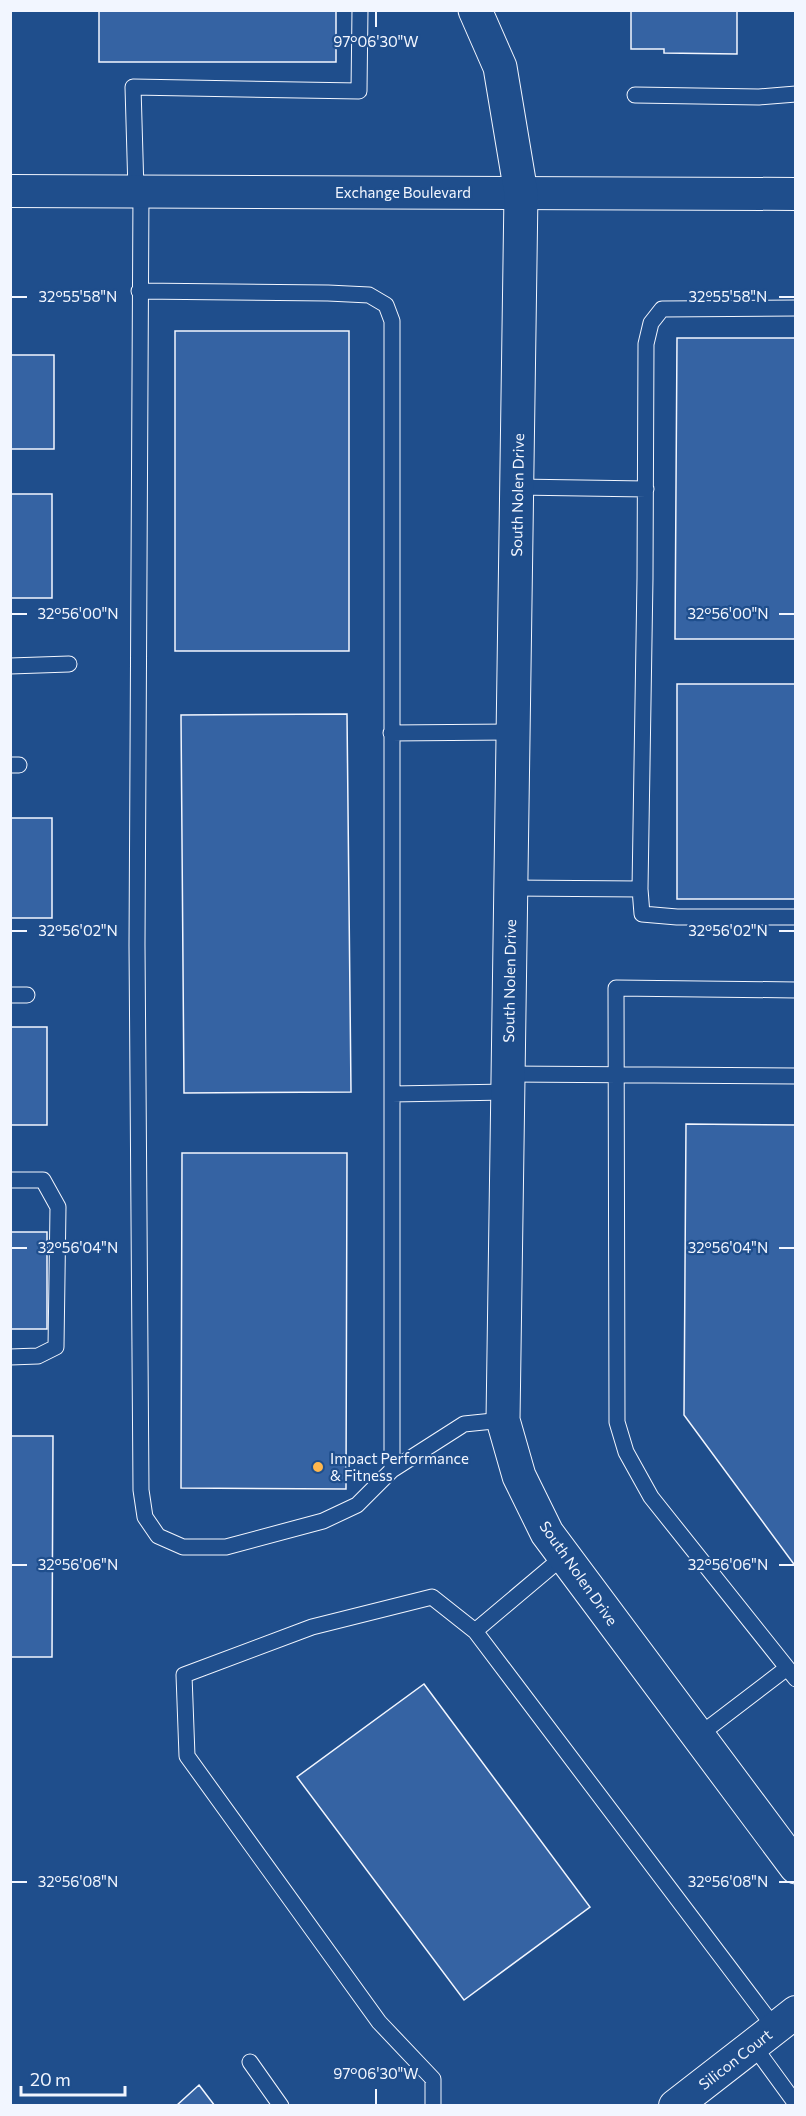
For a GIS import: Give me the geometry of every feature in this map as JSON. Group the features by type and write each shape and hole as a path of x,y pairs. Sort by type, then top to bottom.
{"street":[{"name":"South Nolen Drive","path":"475,10 500,67 521,193 503,1420 519,1476 547,1533 795,1867"},
{"name":"Exchange Boulevard","path":"10,190 795,194"},
{"name":"Silicon Court","path":"675,2106 774,2028"}],"lane":[{"path":"360,10 359,91 133,87 139,191 137,1185 141,1479 146,1517 158,1536 183,1547 226,1547 323,1521 357,1505 392,1470 464,1424 503,1420"},
{"path":"635,95 759,97 795,94"},
{"path":"139,291 328,292 369,295 386,305 392,321 392,1470"},
{"path":"795,308 662,309 651,323 646,344 640,889 642,914 676,917 795,918"},
{"path":"517,487 646,489"},
{"path":"10,666 69,664"},
{"path":"391,733 513,732"},
{"path":"511,888 640,889"},
{"path":"698,1736 791,1674 651,1497 627,1452 617,1422 616,988 795,990"},
{"path":"10,995 27,995"},
{"path":"392,1094 616,1075 795,1076"},
{"path":"10,1180 44,1180 58,1207 56,1347 38,1356 10,1357"},
{"path":"475,1631 564,1556"},
{"path":"433,2106 433,2079 379,2022 187,1756 184,1675 312,1627 432,1597 475,1631 774,2028 795,2104"},
{"path":"250,2061 281,2106"}],"building":[{"path":"99,10 336,10 336,62 99,62"},
{"path":"631,10 737,10 737,54 664,53 664,49 631,49"},
{"path":"175,331 349,331 349,651 175,651"},
{"path":"677,338 796,338 796,639 675,639"},
{"path":"10,355 54,355 54,449 10,449"},
{"path":"10,494 52,494 52,598 10,598"},
{"path":"677,684 796,684 796,899 677,899"},
{"path":"347,714 351,1092 184,1093 181,715"},
{"path":"10,818 52,818 52,918 10,918"},
{"path":"10,1027 47,1027 47,1125 10,1125"},
{"path":"686,1124 796,1125 796,1567 684,1415"},
{"path":"182,1153 347,1153 346,1489 181,1488"},
{"path":"10,1232 47,1232 47,1329 10,1329"},
{"path":"10,1436 53,1436 52,1657 10,1657"},
{"path":"424,1684 590,1907 464,2000 297,1777"},
{"path":"199,2085 215,2106 176,2106"}],"place":[{"name":"Impact Performance & Fitness","path":"318,1467"}]}
